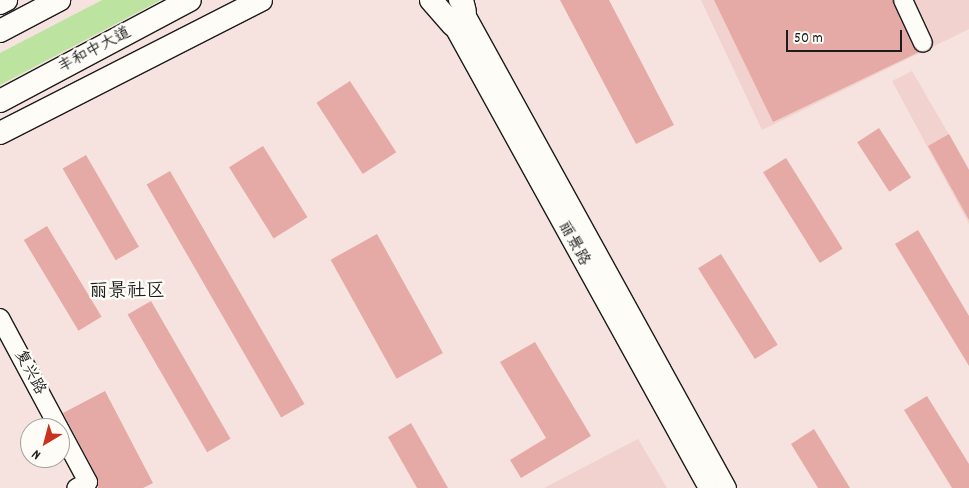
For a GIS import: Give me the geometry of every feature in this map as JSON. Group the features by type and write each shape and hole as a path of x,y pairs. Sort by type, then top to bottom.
{"main road":[{"path":"0,3 6,0"},
{"path":"0,31 59,0"},
{"name":"丰和中大道","path":"0,101 190,0"},
{"path":"0,133 261,0"},
{"path":"431,0 460,9"}],"street":[{"name":"丽景路","path":"437,0 460,9 727,488"},
{"path":"903,0 923,43"},
{"name":"丽景路","path":"460,9 708,488"},
{"name":"复兴路","path":"0,318 54,418"},
{"name":"复兴路","path":"70,448 88,482 76,488"}],"shaded area":[{"path":"701,0 969,0 969,29 762,130"},
{"path":"912,71 969,169 969,224 892,81"},
{"path":"638,439 667,488 544,488"}],"green space":[{"path":"102,0 161,0 0,85 0,53"}],"building":[{"path":"560,0 609,0 674,125 636,144"},
{"path":"714,0 893,0 919,52 773,122"},
{"path":"350,81 396,152 363,174 316,103"},
{"path":"879,128 911,177 889,192 857,142"},
{"path":"949,134 969,170 969,220 928,146"},
{"path":"263,146 308,217 274,238 229,167"},
{"path":"86,155 139,247 116,260 63,168"},
{"path":"786,158 843,249 820,263 763,172"},
{"path":"170,171 305,404 281,417 147,184"},
{"path":"47,226 102,317 78,331 24,240"},
{"path":"918,230 969,316 969,366 895,244"},
{"path":"377,234 443,353 397,379 331,260"},
{"path":"721,254 778,345 755,359 698,268"},
{"path":"151,301 231,439 207,452 128,314"},
{"path":"535,342 591,436 521,478 510,460 546,438 500,362"},
{"path":"105,391 153,483 143,488 98,488 97,477 70,426 70,418 66,418 63,413"},
{"path":"927,396 969,464 969,488 952,488 904,410"},
{"path":"411,423 448,488 417,488 388,437"},
{"path":"814,429 850,488 818,488 791,444"}],"district":[{"name":"丽景社区","path":"127,293"}]}
